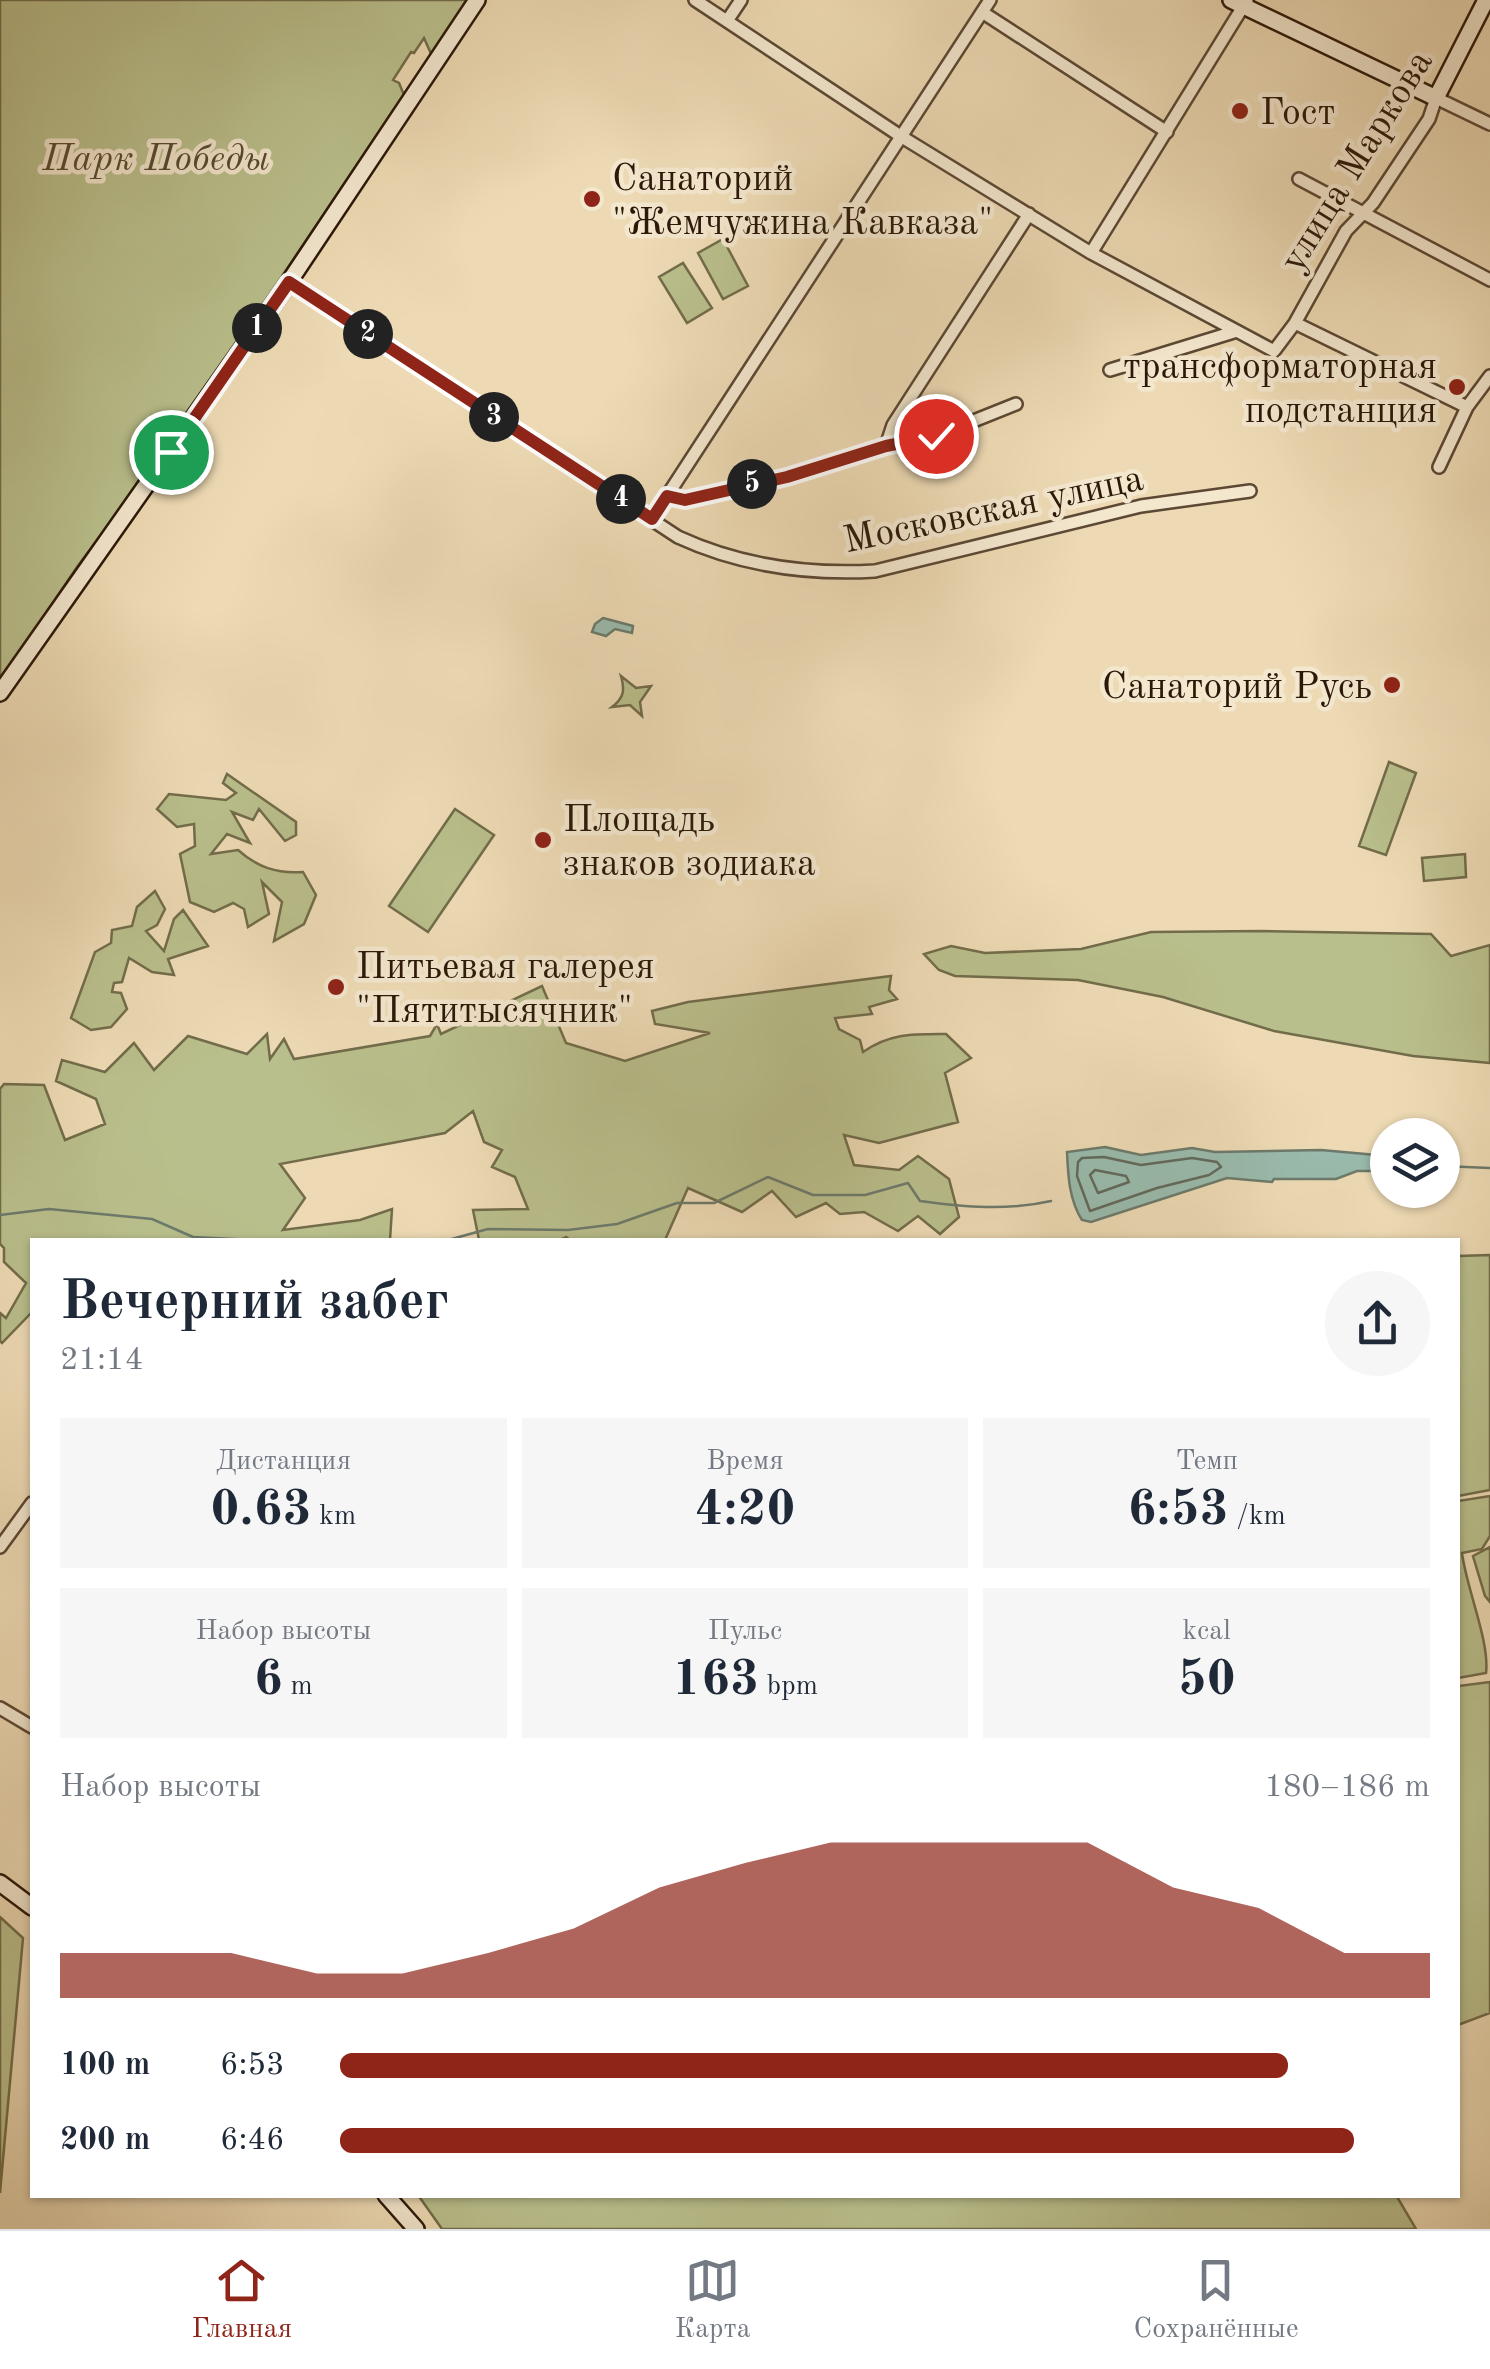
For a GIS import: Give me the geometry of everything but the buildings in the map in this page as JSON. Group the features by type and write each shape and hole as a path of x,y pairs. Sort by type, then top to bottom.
{"street":[{"path":"0,693 289,282 477,0"},
{"path":"694,0 902,137 1091,253 1237,331"},
{"path":"727,21 741,0"},
{"path":"652,519 990,0"},
{"name":"улица Маркова","path":"1237,331 1274,351 1295,323 1346,231 1364,213 1428,119 1486,0"},
{"path":"1091,253 1167,132 1241,2 1490,124"},
{"path":"982,12 1167,132"},
{"path":"1300,179 1490,280"},
{"path":"886,446 892,425 1028,214"},
{"name":"Московская улица","path":"289,282 678,537 705,549 786,571 875,571 1141,506 1250,491"},
{"path":"1295,323 1466,407"},
{"path":"1110,370 1237,331"},
{"path":"1439,468 1466,407 1490,376"},
{"path":"667,496 685,500 787,477 886,446 936,436 1016,404"},
{"path":"0,1547 30,1507"},
{"path":"0,1522 12,1531"},
{"path":"0,1708 30,1727"},
{"path":"0,1883 30,1906"},
{"path":"389,2198 416,2229"}],"green space":[{"name":"Парк Победы","path":"0,0 470,0 432,56 424,38 411,52 393,80 399,83 404,95 113,527 101,535 77,567 0,681"},
{"path":"723,239 748,286 723,299 698,253"},
{"path":"683,263 712,308 687,323 659,277"},
{"path":"621,676 636,688 651,686 640,702 642,716 630,705 612,707 622,693"},
{"path":"1389,762 1416,773 1386,855 1359,846"},
{"path":"227,774 296,822 296,835 285,841 259,809 253,820 232,812 250,843 227,834 211,854 238,850 268,868 303,872 316,895 304,924 274,941 282,902 262,882 269,914 248,927 244,909 233,903 214,912 190,902 180,854 195,846 194,824 177,827 157,809 169,794 226,800 236,793 223,783"},
{"path":"455,809 494,835 428,932 389,906"},
{"path":"1465,854 1466,877 1424,881 1422,858"},
{"path":"155,891 165,909 157,925 146,931 164,951 174,919 183,910 208,946 168,959 174,975 152,972 129,958 122,982 114,983 112,992 121,993 127,1009 111,1027 91,1030 71,1018 95,952 111,943 112,930 132,926 137,907"},
{"path":"1151,932 1431,934 1451,956 1490,945 1490,1063 1413,1056 1274,1031 1163,997 1078,980 955,976 939,970 924,954 951,946 985,953 1081,949"},
{"path":"891,976 889,990 897,999 869,1007 872,1014 835,1018 839,1029 860,1040 863,1052 892,1038 946,1034 971,1058 945,1073 958,1122 879,1143 844,1135 854,1165 899,1170 918,1156 949,1179 959,1217 940,1234 918,1216 898,1231 864,1212 840,1214 826,1203 796,1217 772,1191 742,1212 688,1188 666,1238 479,1238 473,1210 528,1209 515,1177 492,1167 502,1150 484,1142 473,1111 445,1133 280,1164 305,1198 283,1230 360,1220 392,1209 390,1238 30,1238 30,1314 0,1341 0,1313 6,1318 26,1283 4,1262 4,1248 0,1244 0,1089 4,1084 44,1085 65,1140 105,1124 96,1099 56,1081 62,1060 105,1072 134,1043 154,1070 188,1036 247,1054 267,1034 270,1059 284,1039 294,1059 430,1036 437,1024 441,1034 542,986 566,1043 625,1061 710,1033 655,1024 652,1011 688,1002"},
{"path":"1490,1255 1490,1490 1460,1496 1460,1256"},
{"path":"1490,1496 1490,1536 1482,1549 1462,1553 1484,1646 1486,1673 1460,1678 1460,1501"},
{"path":"1490,1547 1490,1602 1473,1556"},
{"path":"1490,1682 1490,2013 1460,2024 1460,1686"},
{"path":"0,1917 23,1938 0,2193"},
{"path":"420,2198 1398,2198 1416,2229 442,2229"}],"water":[{"path":"603,618 633,626 632,633 615,629 606,636 592,632"},
{"path":"1105,1147 1141,1155 1192,1148 1215,1152 1321,1150 1370,1154 1370,1171 1336,1179 1272,1182 1227,1178 1091,1222 1082,1220 1072,1196 1067,1152"}],"waterway":[{"path":"1460,1167 1490,1168"},
{"path":"455,1238 488,1229 568,1230 617,1224 677,1203 714,1203 768,1177 813,1195 865,1195 908,1183 920,1201 1002,1207 1051,1201"},
{"path":"0,1215 49,1209 152,1219 193,1237 213,1238"}],"place":[{"name":"Гост","path":"1240,111"},
{"name":"Санаторий \"Жемчужина Кавказа\"","path":"592,199"},
{"name":"трансформаторная подстанция","path":"1457,387"},
{"name":"Санаторий Русь","path":"1392,685"},
{"name":"Площадь знаков зодиака","path":"543,840"},
{"name":"Питьевая галерея \"Пятитысячник\"","path":"336,987"}],"route":[{"path":"171,452 289,282 652,519 667,496 685,500 936,436"}]}
